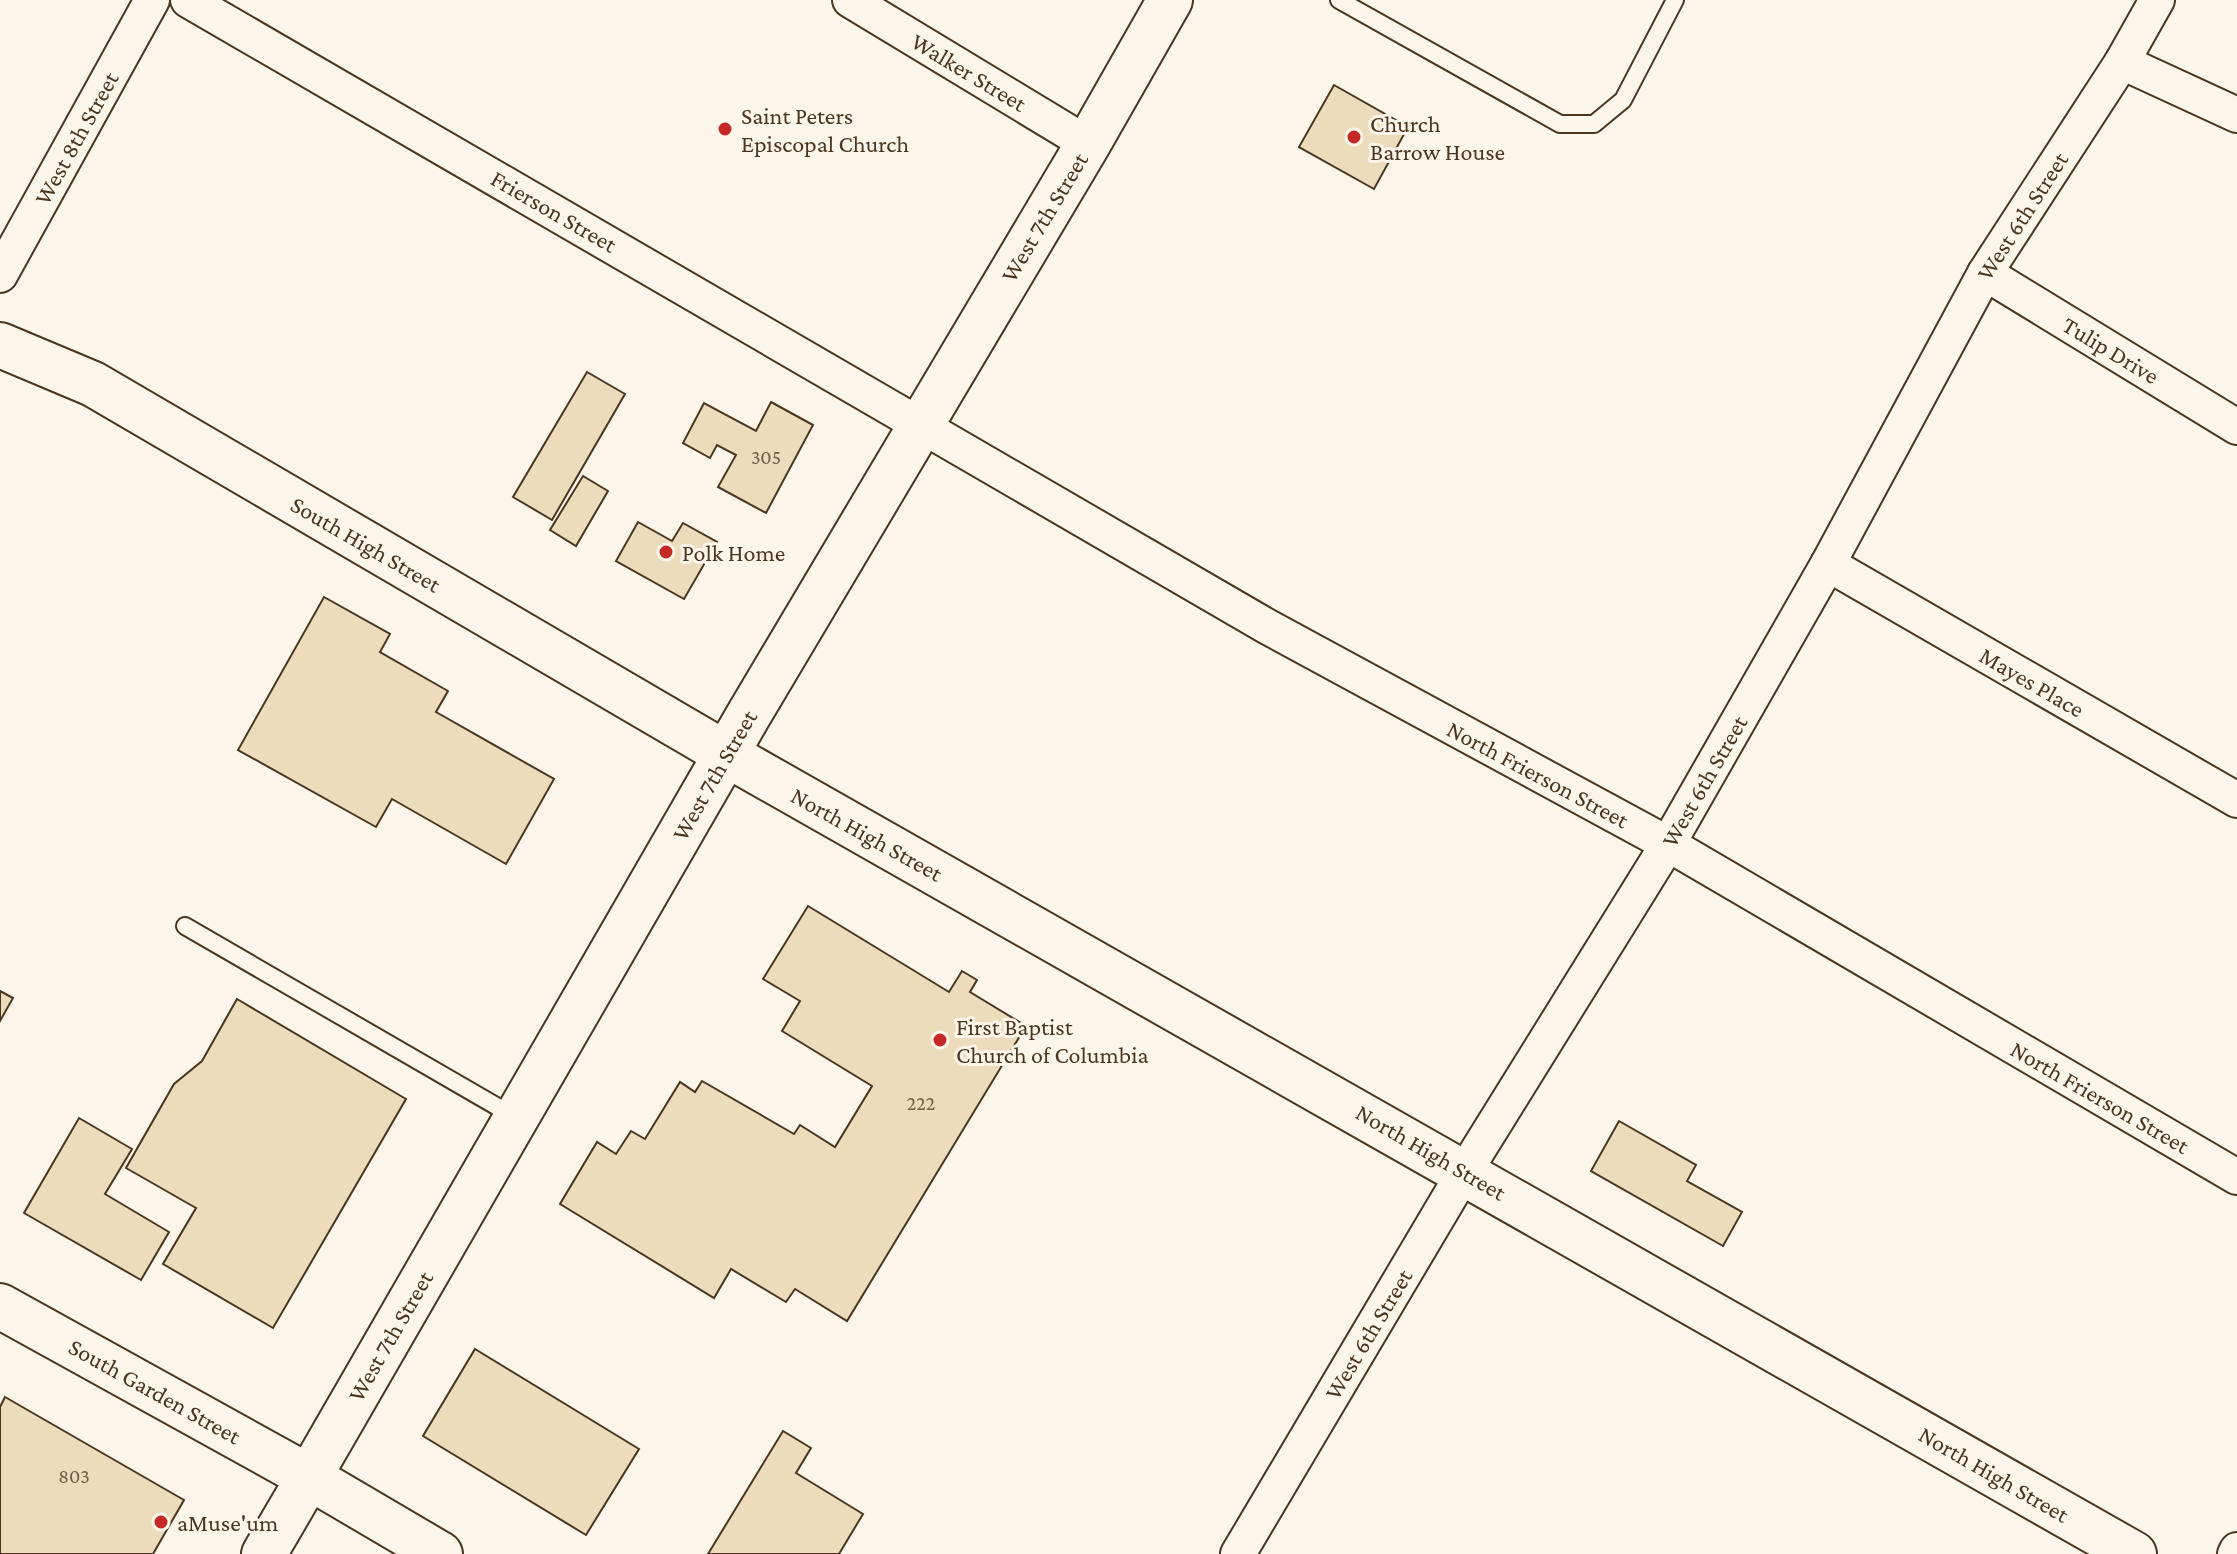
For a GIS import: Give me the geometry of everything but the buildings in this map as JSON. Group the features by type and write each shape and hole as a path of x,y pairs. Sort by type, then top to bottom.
{"street":[{"name":"West 8th Street","path":"0,275 152,0"},
{"name":"Frierson Street","path":"188,0 920,422"},
{"name":"Walker Street","path":"850,0 1088,144"},
{"name":"West 7th Street","path":"264,1554 726,754 920,422 1088,144 1170,0"},
{"name":"West 6th Street","path":"1238,1554 1465,1171 1668,844 1828,564 1985,273 2122,62 2157,0"},
{"path":"2122,62 2237,115"},
{"name":"Tulip Drive","path":"1985,273 2237,427"},
{"name":"South High Street","path":"0,345 93,384 726,754"},
{"name":"North Frierson Street","path":"920,422 1268,627 1668,844 2237,1177"},
{"name":"Mayes Place","path":"1828,564 2237,800"},
{"name":"North High Street","path":"726,754 1465,1171 2134,1554"},
{"name":"South Garden Street","path":"0,1306 309,1477 440,1554"}],"lane":[{"path":"1339,0 1560,124 1594,124 1623,100 1675,0"},
{"path":"185,926 517,1118"}],"place":[{"name":"Saint Peters Episcopal Church","path":"725,129"},
{"name":"Church Barrow House","path":"1354,137"},
{"name":"Polk Home","path":"666,552"},
{"name":"First Baptist Church of Columbia","path":"940,1040"},
{"name":"aMuse'um","path":"161,1522"}]}
